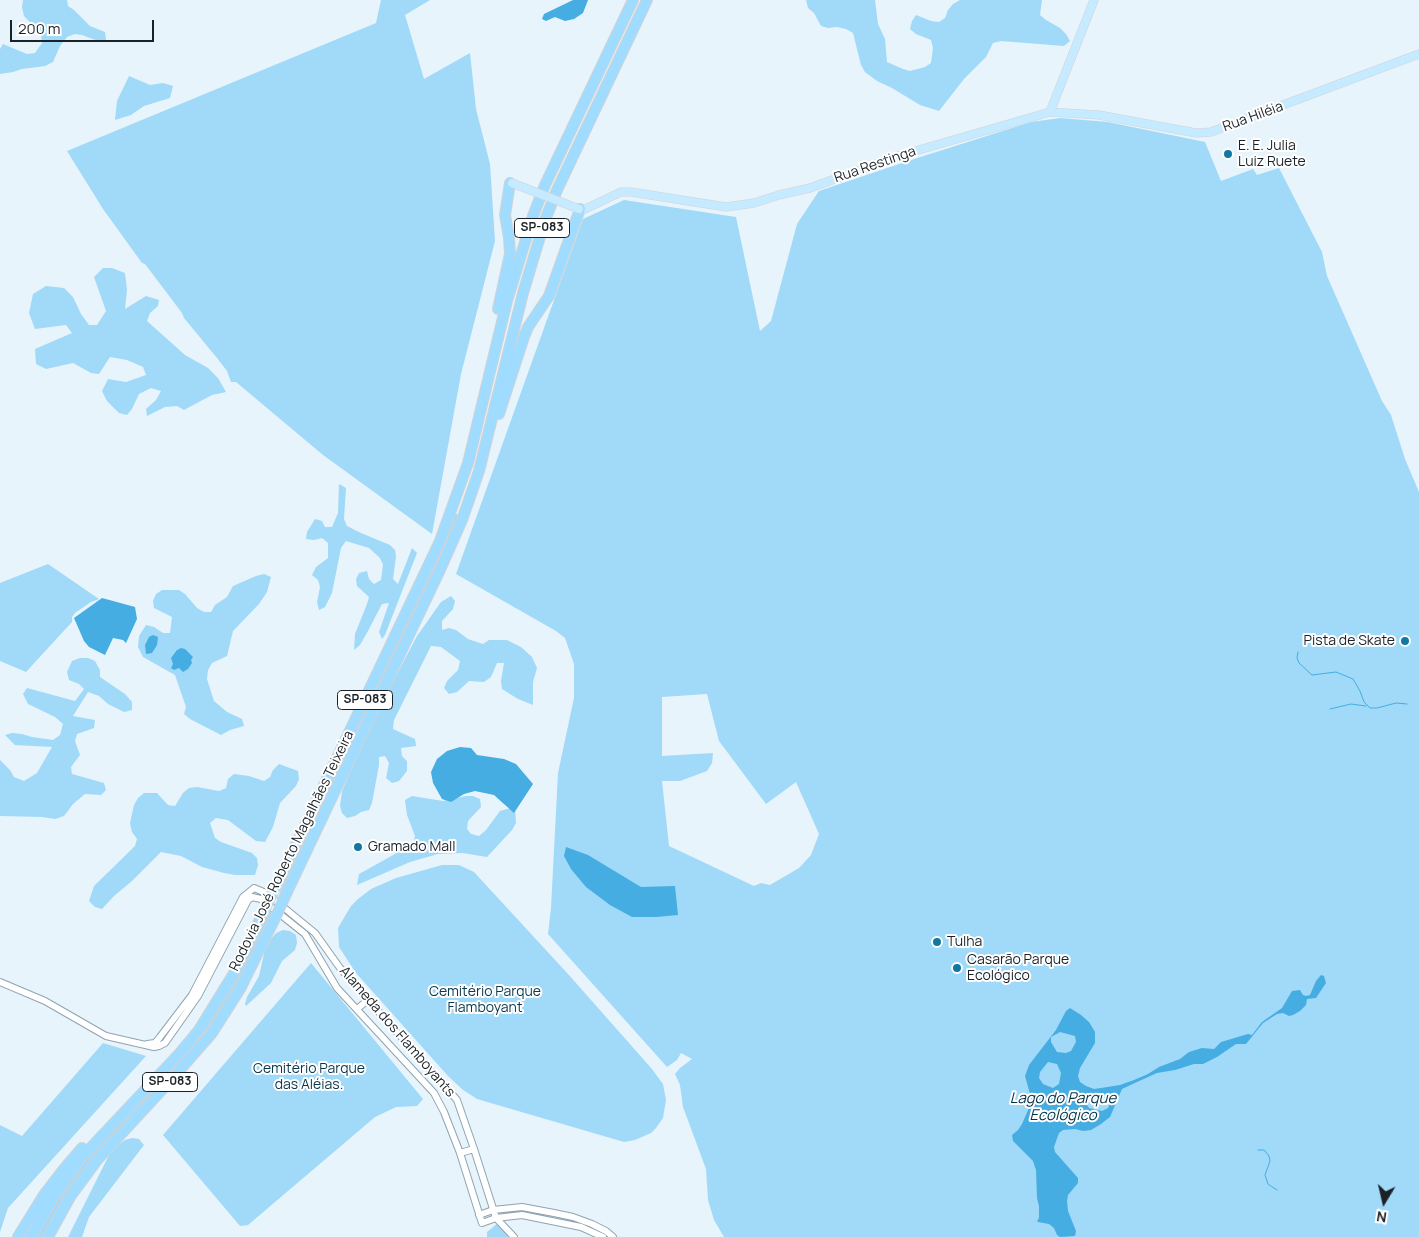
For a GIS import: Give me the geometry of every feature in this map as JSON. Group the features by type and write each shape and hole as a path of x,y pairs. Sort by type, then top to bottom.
{"highway":[{"name":"Rodovia José Roberto Magalhães Teixeira","path":"31,1237 52,1200 82,1158 189,1042 207,1018 233,975 428,567 450,515 468,463 507,301 533,216 545,185 633,0"},
{"name":"Rodovia José Roberto Magalhães Teixeira","path":"48,1237 78,1185 115,1140 212,1033 240,989 276,916 462,520 479,472 523,293 545,220 557,190 647,0"},
{"path":"482,405 510,254 505,215 511,183"},
{"path":"479,472 524,337 549,296 579,209"},
{"path":"18,1237 44,1195 74,1157 164,1070"},
{"path":"56,1237 77,1194 115,1140"}],"main road":[{"path":"1050,112 1094,0"},
{"name":"Rua Hiléia","path":"1080,114 1120,118 1196,133 1211,132 1419,54"},
{"path":"1056,100 1058,106 1065,112"},
{"name":"Rua Restinga","path":"579,209 590,208 622,192 670,197 726,207 754,203 810,188 898,156 1050,112 1080,114"},
{"path":"511,183 579,209"}],"street":[{"name":"Alameda dos Flamboyants","path":"254,888 266,893 315,933 340,968 456,1100 474,1148 496,1218 482,1223 460,1153 444,1112 434,1093 338,988 305,934 261,899 252,897 234,919 243,897 254,888"},
{"path":"0,982 45,1001 106,1036 143,1045 155,1043 191,1002 234,919"},
{"path":"357,1009 368,1000"},
{"path":"460,1153 474,1148"},
{"path":"479,1215 493,1210 522,1207 573,1217 592,1224 613,1237"},
{"path":"496,1218 522,1215 536,1217 581,1227 603,1237"},
{"path":"496,1218 514,1237"}],"green space":[{"path":"23,0 67,0 68,6 90,26 105,32 106,40 98,41 75,34 67,37 60,46 53,62 45,66 0,74 0,49 3,44 27,54 35,53 42,43 41,34 24,16"},
{"path":"381,0 430,0 405,15 424,79 470,53 476,109 490,164 495,241 461,374 432,534 323,455 236,382 231,382 227,371 184,318 103,209 67,151 376,23"},
{"path":"806,0 875,0 878,24 885,39 887,62 910,71 925,67 931,63 933,48 931,40 916,34 910,29 916,15 939,22 945,18 953,4 960,0 1042,0 1040,15 1060,28 1070,41 1064,46 1001,41 993,43 986,57 964,79 939,111 920,105 877,81 865,72 861,65 853,33 837,27 828,28 821,26 814,13 808,8"},
{"path":"129,76 150,85 163,83 173,86 170,98 144,106 131,115 115,120 117,101"},
{"path":"1060,118 1108,122 1205,142 1221,181 1253,169 1257,175 1279,168 1322,252 1327,276 1382,401 1391,415 1405,459 1419,492 1419,1237 724,1237 714,1220 708,1200 706,1169 683,1107 680,1085 675,1074 692,1059 681,1053 677,1060 667,1067 548,934 558,773 574,698 574,664 565,638 556,631 456,574 583,219 624,200 736,217 760,331 771,321 797,224 819,191 1031,122","holes":["707,694 719,741 766,804 796,782 819,834 811,855 799,868 770,885 761,883 754,886 669,846 662,781 680,781 707,771 712,763 713,753 662,756 662,697"]},
{"path":"103,268 112,268 125,273 127,290 125,309 146,296 159,300 158,306 150,313 147,321 185,355 208,368 218,378 226,392 212,395 184,410 177,406 165,407 147,416 146,409 156,400 161,391 151,388 139,394 127,415 119,413 107,401 102,391 108,379 126,382 146,375 143,367 127,360 110,357 99,374 91,373 73,363 46,369 36,364 35,349 72,333 66,325 35,329 29,313 33,294 46,286 64,288 73,297 89,325 97,325 106,311 94,277"},
{"path":"339,484 346,488 344,519 347,526 390,545 395,550 393,579 398,584 412,548 417,553 385,635 382,639 379,632 389,603 382,604 360,645 354,650 355,634 369,597 357,586 356,579 359,573 367,571 369,579 374,584 381,580 383,565 380,558 369,548 346,541 341,548 332,593 325,607 319,610 317,602 320,587 318,580 312,575 316,567 328,558 328,543 322,538 306,539 307,532 315,519 322,521 325,527 332,527 338,513"},
{"path":"455,513 460,516 283,894 278,890"},
{"path":"48,564 99,599 75,613 72,617 72,622 26,672 0,661 0,583"},
{"path":"264,574 271,577 267,592 259,604 233,631 227,656 212,663 208,670 207,679 214,701 227,712 242,719 244,726 221,735 184,714 186,707 175,675 143,657 138,647 139,636 146,625 154,627 163,633 170,633 172,617 154,608 153,601 156,594 162,590 179,590 197,608 204,612 211,612 215,605 227,597 233,586"},
{"path":"451,596 455,601 453,609 442,621 442,630 449,628 456,630 468,639 483,644 489,640 507,640 521,647 532,657 537,668 533,682 533,705 518,699 502,689 501,681 504,663 497,663 491,677 484,682 469,681 457,692 449,694 444,688 447,681 458,670 460,661 441,647 431,646 394,720 393,729 415,739 416,746 401,748 402,756 407,761 407,771 399,781 392,783 386,778 389,763 385,756 379,757 372,803 369,810 347,818 342,813 340,806 342,791 372,721 417,636 441,602"},
{"path":"88,658 95,661 100,670 100,677 125,694 132,702 132,710 124,712 108,704 99,696 88,692 73,716 95,720 94,728 77,734 75,741 80,755 71,767 72,774 104,783 106,790 101,795 85,794 73,804 64,816 55,819 0,816 0,760 14,777 24,781 37,773 52,747 15,745 5,735 12,733 22,734 53,740 60,735 63,724 55,717 28,704 23,694 27,688 75,701 84,689 79,684 69,680 67,672 72,661"},
{"path":"279,764 298,771 299,779 296,786 280,803 273,827 265,842 256,841 228,820 216,818 210,823 215,838 252,853 257,858 258,865 255,875 224,873 202,867 181,856 161,852 102,909 95,907 89,901 94,886 135,846 137,839 132,832 130,823 134,805 144,793 157,793 168,805 175,806 183,793 189,788 197,787 219,791 226,788 228,779 234,774 264,781 270,777 273,770"},
{"path":"412,796 443,801 466,796 480,799 481,807 468,821 467,829 471,834 479,836 486,830 500,811 507,809 515,808 516,823 487,857 463,853 438,854 410,862 357,885 359,874 413,844 415,836 407,815 405,800"},
{"name":"Cemitério Parque Flamboyant","path":"442,865 459,865 474,872 652,1069 663,1084 666,1100 663,1118 651,1133 635,1140 624,1142 477,1099 463,1090 448,1076 356,973 339,947 338,928 351,906 371,889 396,878"},
{"path":"269,909 274,912 250,964 210,1031 135,1115 45,1237 35,1237 77,1169 170,1068"},
{"path":"283,930 290,931 296,935 297,943 295,950 282,961 271,983 246,1006 247,997 259,976 266,945 276,933"},
{"name":"Cemitério Parque das Aléias.","path":"311,963 423,1099 417,1106 396,1107 375,1117 248,1225 240,1226 163,1135"},
{"path":"103,1043 146,1056 8,1208 0,1232 0,1125 22,1136"},
{"path":"139,1139 144,1145 89,1217 82,1237 68,1237 112,1149 125,1140"},
{"path":"498,1223 511,1237 487,1237 487,1232"}],"water":[{"path":"573,0 588,0 583,13 574,19 565,21 555,17 546,21 542,19 544,14"},
{"path":"102,598 135,607 137,619 126,643 123,640 113,638 105,655 89,647 84,641 74,618"},
{"path":"153,635 158,637 157,645 152,653 146,654 145,645 149,637"},
{"path":"181,648 185,649 193,657 188,669 183,672 179,668 174,670 171,668 173,664 171,658"},
{"path":"460,747 471,748 477,755 504,759 516,764 533,784 514,813 494,795 475,791 464,794 451,802 442,799 433,783 431,772 437,759 447,751"},
{"path":"566,847 588,855 641,887 675,886 678,915 632,917 610,905 586,887 571,869 564,856"},
{"name":"Lago do Parque Ecológico","path":"1321,975 1324,976 1326,983 1316,998 1307,999 1306,1005 1293,1015 1277,1014 1263,1023 1246,1044 1236,1044 1203,1064 1194,1064 1157,1073 1122,1089 1110,1117 1101,1124 1091,1130 1063,1130 1059,1133 1054,1147 1055,1152 1078,1178 1078,1183 1068,1195 1067,1201 1068,1211 1076,1231 1075,1236 1060,1237 1049,1224 1037,1221 1039,1218 1039,1206 1036,1170 1033,1161 1013,1141 1012,1135 1022,1124 1032,1101 1025,1076 1029,1065 1056,1030 1066,1011 1070,1008 1081,1015 1089,1022 1095,1032 1095,1043 1080,1068 1078,1076 1080,1082 1094,1089 1120,1085 1180,1059 1189,1052 1202,1048 1214,1049 1221,1042 1248,1034 1252,1035 1262,1022 1282,1008 1292,991 1300,990 1303,995 1310,995","holes":["1060,1032 1075,1036 1076,1042 1071,1051 1066,1053 1057,1052 1051,1042 1051,1037","1048,1062 1057,1064 1061,1073 1059,1084 1053,1088 1043,1084 1039,1078 1040,1072","1096,1093 1104,1094 1110,1103 1108,1108 1102,1111 1089,1108 1086,1100"]}],"waterway":[{"path":"1298,652 1297,658 1299,663 1312,675 1336,672 1353,679 1364,702 1370,708 1396,703 1407,704"},
{"path":"1330,709 1351,704 1366,706"},
{"path":"1258,1150 1264,1150 1269,1156 1270,1161 1265,1175 1268,1184 1277,1190"}],"place":[{"name":"E. E. Julia Luiz Ruete","path":"1228,154"},
{"name":"Pista de Skate","path":"1405,641"},
{"name":"Gramado Mall","path":"358,847"},
{"name":"Tulha","path":"937,942"},
{"name":"Casarão Parque Ecológico","path":"957,968"}]}
